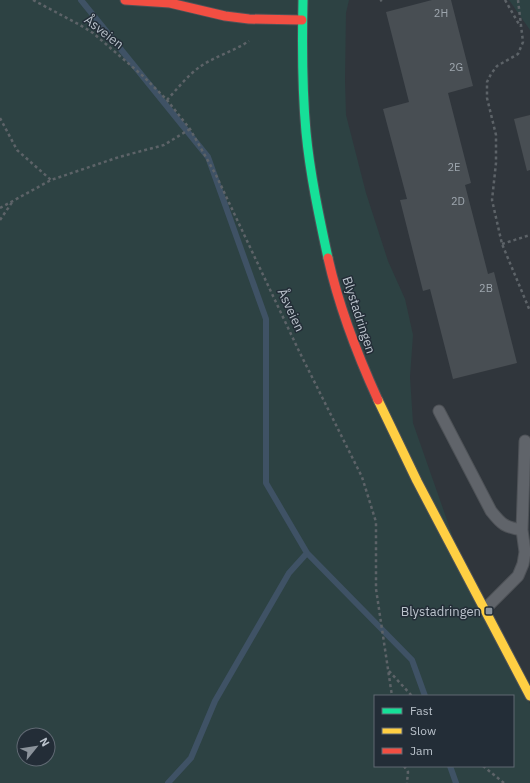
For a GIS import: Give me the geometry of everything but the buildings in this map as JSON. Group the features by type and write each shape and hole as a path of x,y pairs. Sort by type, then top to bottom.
{"street":[{"path":"125,0 170,3 224,16 269,20 302,20"},
{"path":"170,3 184,0"},
{"name":"Blystadringen","path":"303,0 301,68 306,131 313,184 324,241 339,298 354,346 407,464 530,696"}],"lane":[{"path":"439,411 491,511 499,521 508,528 522,530"},
{"path":"485,609 518,576 523,564 525,552 522,530 525,441"}],"path":[{"name":"Åsveien","path":"33,0 93,33 142,76 167,100 190,129 216,175 298,349 362,477 376,522 376,589 392,695"},
{"path":"505,0 521,28"},
{"path":"518,0 523,42 518,54 497,66 490,74 487,82 487,98 496,135 496,163 492,200 502,244 530,311"},
{"path":"167,100 200,67 219,56 239,48 250,40"},
{"path":"0,118 17,150 51,180"},
{"path":"0,208 51,180 119,156 164,145 190,129"},
{"path":"0,220 13,200"},
{"path":"502,244 530,235"},
{"path":"389,670 411,695"},
{"path":"405,767 408,772 407,783"},
{"path":"484,767 504,783"}],"green space":[{"path":"0,0 349,0 346,13 346,115 366,193 388,261 405,299 413,335 410,377 413,423 454,540 530,704 530,783 0,783"},
{"path":"509,0 530,0 530,30"}],"waterway":[{"path":"81,0 208,157 266,319 266,483 307,553 289,573 215,701 191,758 168,783"},
{"path":"307,553 412,660 425,695"},
{"path":"450,767 456,783"}],"traffic: fast":[{"path":"303,0 302,33 306,132 312,179 328,258"}],"traffic: slow":[{"path":"378,400 417,481 530,696"}],"traffic: jam":[{"path":"125,0 170,3 225,16 249,19 302,20"},
{"path":"328,258 349,330 378,400"}],"place":[{"name":"Blystadringen","path":"489,611"}]}
